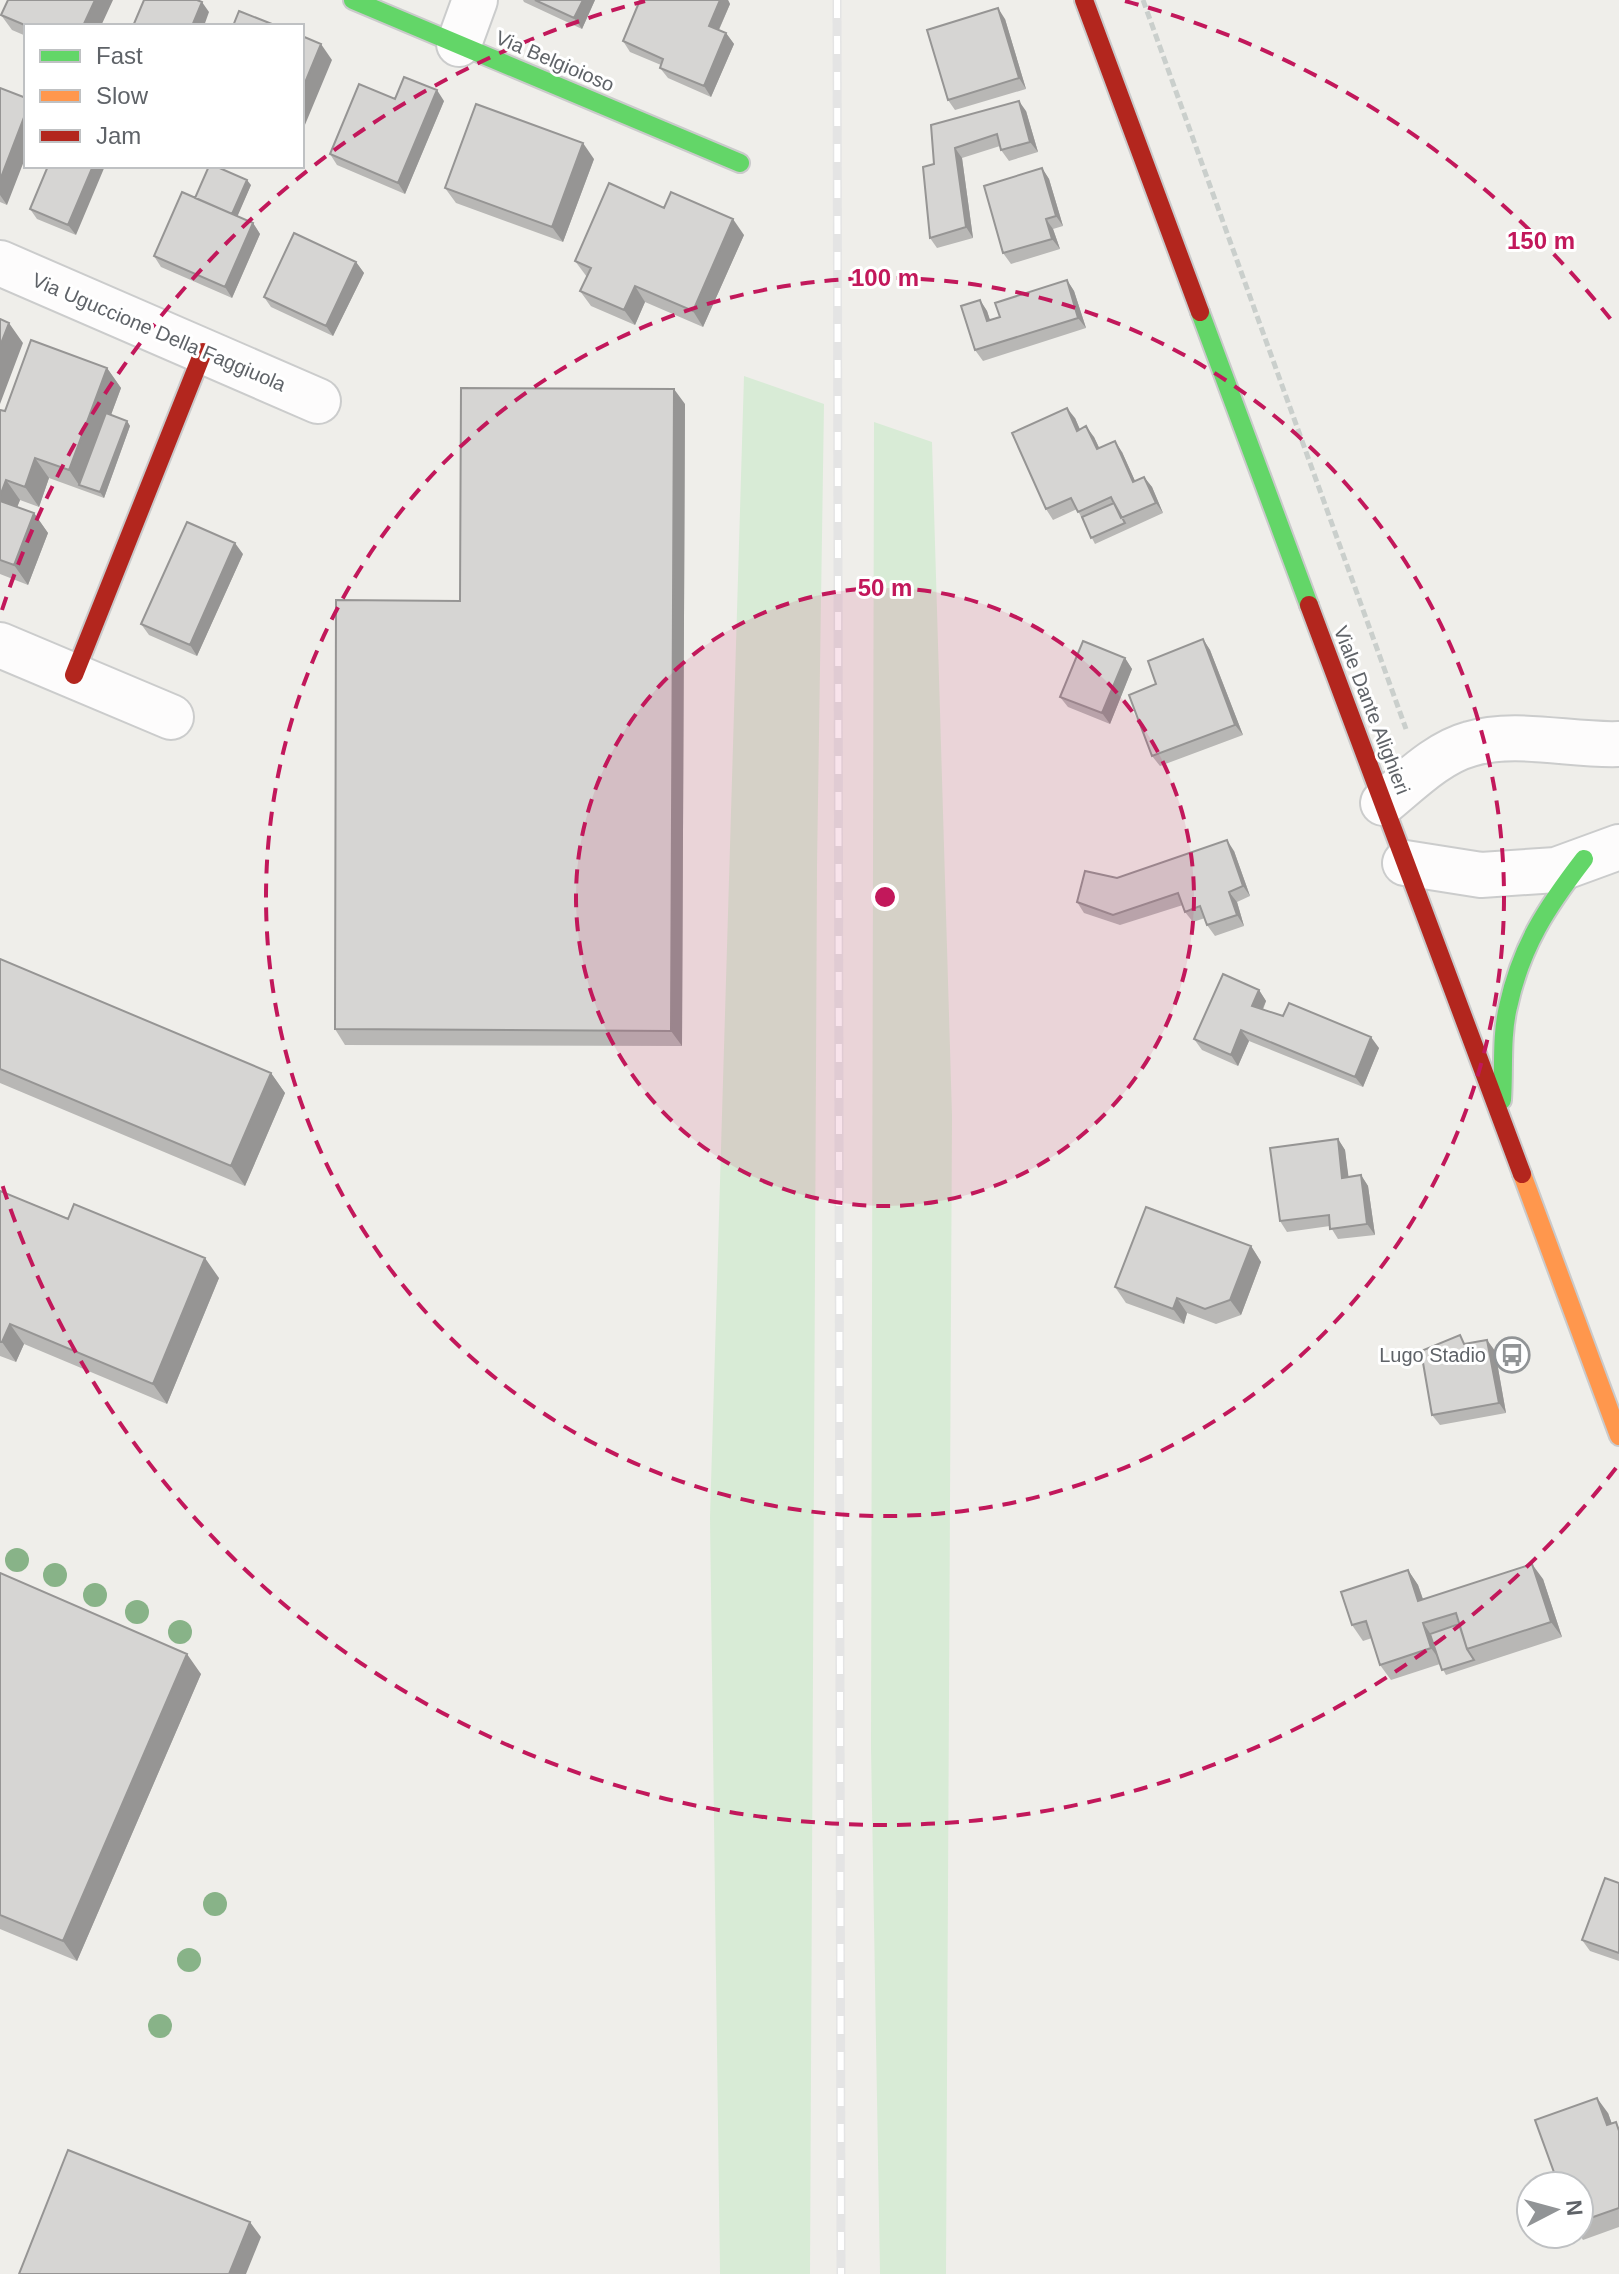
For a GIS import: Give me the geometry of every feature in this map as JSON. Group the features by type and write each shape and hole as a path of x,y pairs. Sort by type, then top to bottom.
{"street":[{"name":"Via Belgioioso","path":"353,0 408,11 459,44 740,163"},
{"path":"459,44 475,0"},
{"name":"Viale Dante Alighieri","path":"1084,0 1619,1436"},
{"name":"Via Uguccione Della Faggiuola","path":"0,263 318,401"},
{"path":"74,675 203,352"},
{"path":"0,645 171,717"},
{"path":"1383,803 1422,772 1469,744 1510,738 1587,745 1619,744"},
{"path":"1405,863 1481,875 1556,870 1602,853"},
{"path":"1501,1118 1507,1009 1522,962 1549,904 1602,853"}],"path":[{"path":"1143,0 1422,772"}],"green space":[{"path":"744,376 824,404 817,866 810,2274 720,2274 710,1518"},
{"path":"874,422 932,442 952,1116 946,2274 880,2274 871,1748"}],"building":[{"path":"8,0 95,0 84,24 24,25 1,15"},
{"path":"144,0 202,2 193,24 134,24"},
{"path":"535,0 583,0 574,18"},
{"path":"640,0 720,0 709,26 726,33 704,86 660,68 663,59 623,41"},
{"path":"998,8 1019,78 948,100 927,30"},
{"path":"239,11 272,24 234,24"},
{"path":"304,37 321,44 304,85"},
{"path":"404,77 437,90 398,183 330,154 359,84 395,99"},
{"path":"0,88 24,97 24,117 0,180"},
{"path":"1019,101 1030,142 1001,150 997,134 955,148 966,227 930,238 923,167 934,164 931,125"},
{"path":"476,104 583,143 552,227 445,188"},
{"path":"47,168 92,168 68,225 30,209"},
{"path":"208,168 220,168 247,180 232,214 195,198"},
{"path":"1042,168 1056,216 1046,219 1052,239 1003,253 984,186"},
{"path":"609,183 664,208 671,192 733,219 693,311 635,286 624,310 580,291 591,268 575,261"},
{"path":"182,192 253,223 225,287 154,256"},
{"path":"294,233 356,262 326,326 264,297"},
{"path":"1067,280 1078,318 975,350 961,306 980,300 987,321 1000,317 995,303"},
{"path":"0,319 9,323 0,346"},
{"path":"31,340 107,368 69,470 35,458 25,487 6,480 0,496 0,410 5,411"},
{"path":"461,388 674,389 671,1031 335,1029 336,600 460,601"},
{"path":"1067,408 1077,431 1086,426 1097,449 1115,441 1133,482 1144,477 1156,503 1121,518 1111,497 1078,512 1071,498 1046,509 1012,433"},
{"path":"106,413 127,421 100,492 79,485"},
{"path":"0,501 34,513 14,565 0,560"},
{"path":"1114,503 1125,523 1091,538 1082,517"},
{"path":"187,522 235,543 190,645 141,624"},
{"path":"1203,639 1235,725 1152,756 1129,695 1156,684 1148,661"},
{"path":"1083,641 1125,658 1102,713 1060,697"},
{"path":"1227,840 1243,886 1229,892 1237,915 1207,925 1200,906 1185,912 1178,893 1113,915 1077,902 1085,871 1117,878"},
{"path":"0,959 271,1073 231,1166 0,1069"},
{"path":"1223,974 1259,990 1252,1006 1283,1016 1289,1003 1371,1037 1355,1077 1241,1030 1231,1055 1194,1039"},
{"path":"1338,1139 1342,1178 1361,1175 1367,1224 1330,1229 1329,1215 1280,1221 1270,1148"},
{"path":"0,1191 68,1219 74,1204 205,1258 153,1384 10,1324 0,1342"},
{"path":"1146,1207 1251,1246 1230,1300 1205,1309 1177,1298 1173,1309 1115,1287"},
{"path":"1460,1335 1464,1344 1487,1340 1499,1403 1432,1415 1421,1351"},
{"path":"1532,1564 1551,1622 1467,1649 1456,1613 1423,1623 1431,1648 1380,1665 1366,1621 1352,1625 1341,1592 1408,1570 1418,1601"},
{"path":"0,1573 187,1654 63,1941 0,1915"},
{"path":"1459,1624 1474,1660 1442,1670 1430,1634"},
{"path":"1605,1878 1619,1883 1619,1953 1582,1940"},
{"path":"1597,2098 1607,2125 1616,2122 1619,2131 1619,2208 1595,2216 1595,2170 1553,2170 1535,2120"},
{"path":"68,2150 250,2222 229,2274 19,2274"}],"railway":[{"path":"837,0 841,2274"}],"traffic: fast":[{"path":"353,0 740,163"},
{"path":"1200,312 1309,605"},
{"path":"1502,1100 1506,1018 1513,985 1537,928 1584,859"}],"traffic: slow":[{"path":"1522,1174 1619,1436"}],"traffic: jam":[{"path":"1084,0 1200,312"},
{"path":"74,675 203,352"},
{"path":"1309,605 1522,1174"}],"place":[{"name":"Lugo Stadio","path":"1512,1355"}]}
